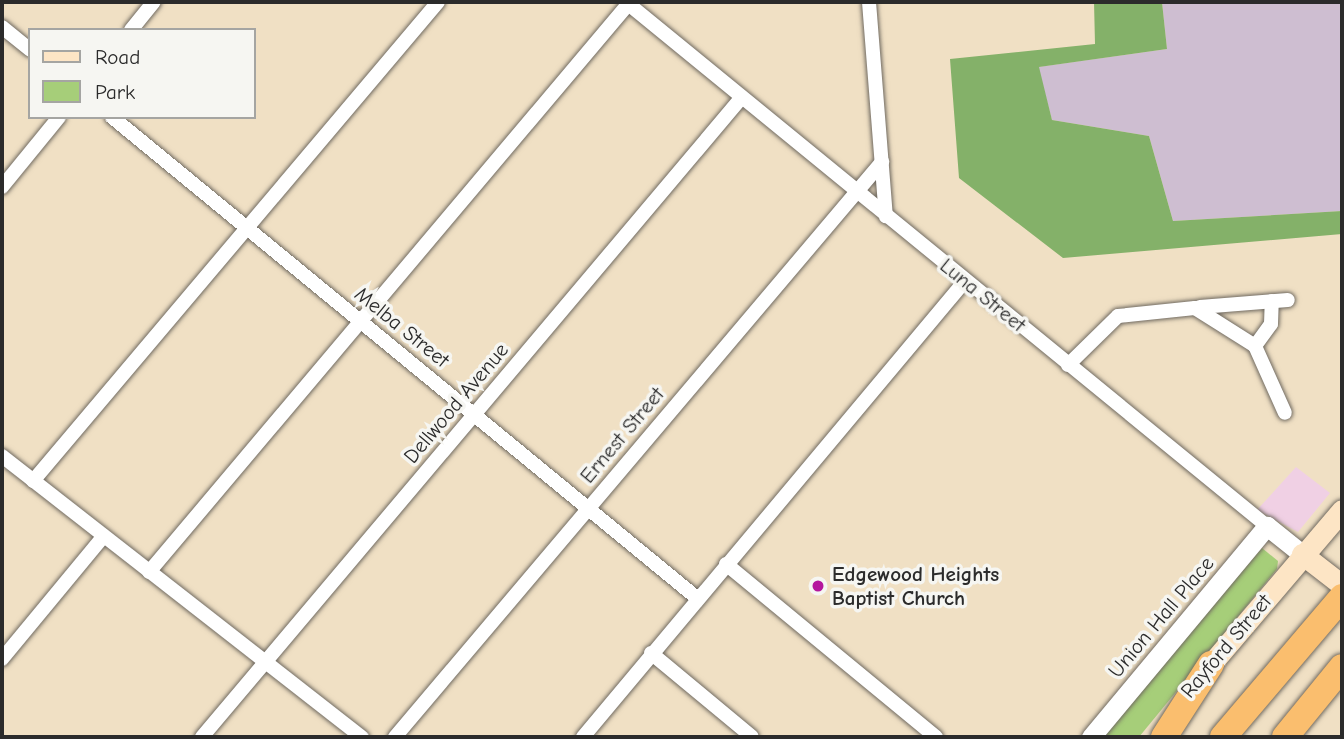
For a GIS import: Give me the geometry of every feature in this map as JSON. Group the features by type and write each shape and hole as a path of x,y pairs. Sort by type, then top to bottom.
{"highway":[{"path":"1223,737 1342,597"},
{"path":"1164,737 1211,664"},
{"path":"1285,737 1342,667"}],"main road":[{"name":"Rayford Street","path":"1211,664 1301,554 1342,510"},
{"name":"Luna Street","path":"1301,554 1342,585"}],"street":[{"path":"133,28 154,2"},
{"path":"33,481 439,2"},
{"path":"149,572 628,2"},
{"name":"Luna Street","path":"628,2 1301,554"},
{"path":"869,2 886,216"},
{"path":"2,29 28,48"},
{"name":"Dellwood Avenue","path":"202,737 742,97"},
{"path":"2,187 57,119"},
{"name":"Melba Street","path":"114,119 589,506 697,598"},
{"name":"Ernest Street","path":"395,737 882,162"},
{"path":"583,737 965,281"},
{"path":"1068,365 1118,316 1288,300"},
{"path":"1255,346 1271,324 1272,301"},
{"path":"1195,307 1255,346 1285,412"},
{"path":"2,456 102,538 267,659 362,737"},
{"name":"Union Hall Place","path":"1091,737 1267,526"},
{"path":"2,659 102,538"},
{"path":"726,564 936,737"},
{"path":"652,653 752,737"},
{"name":"Rayford Street","path":"1149,737 1211,664"}],"shaded area":[{"path":"1162,2 1342,2 1342,211 1173,221 1149,136 1052,120 1038,67 1167,49"},
{"path":"1296,467 1330,493 1298,532 1257,510"}],"green space":[{"path":"1094,2 1162,2 1167,49 1039,67 1052,120 1149,136 1173,221 1342,211 1342,234 1063,258 959,178 950,59 1095,44"},
{"path":"1262,548 1278,561 1277,569 1139,737 1100,737"}],"place":[{"name":"Edgewood Heights Baptist Church","path":"818,586"}]}
